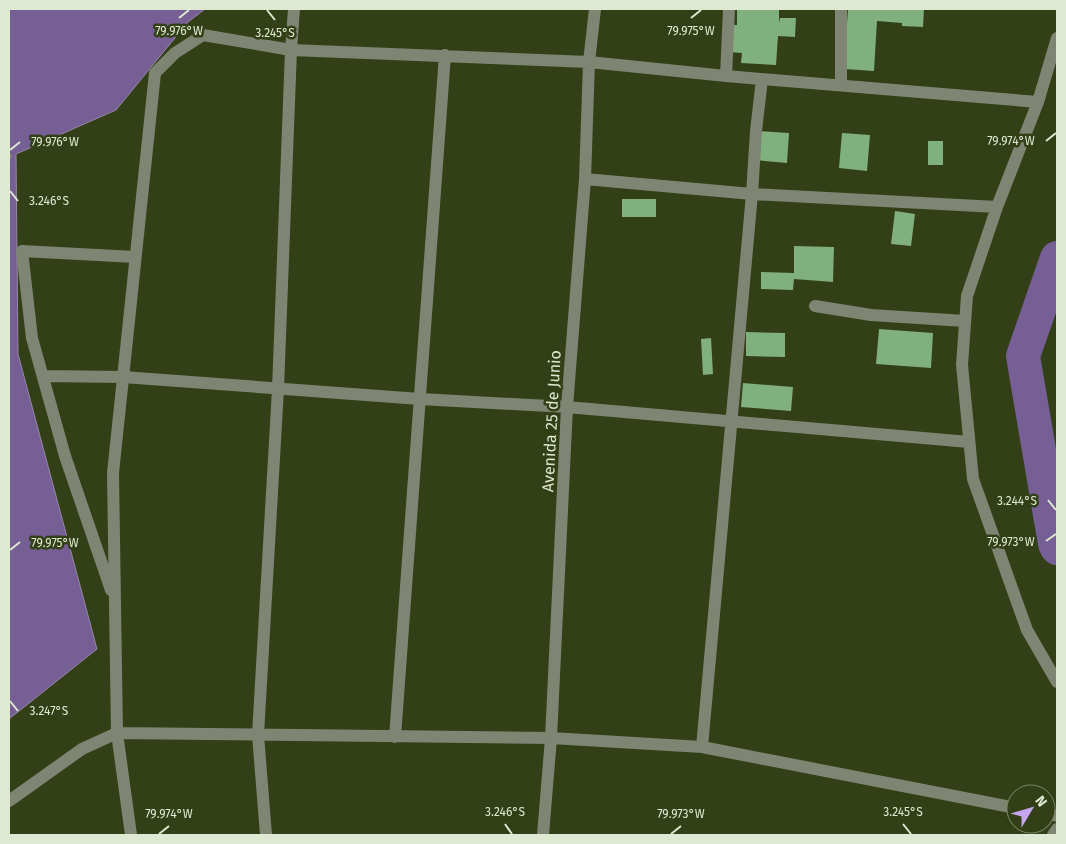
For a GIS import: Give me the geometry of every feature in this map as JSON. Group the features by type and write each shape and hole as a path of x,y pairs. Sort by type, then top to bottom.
{"street":[{"path":"266,835 258,735 278,389 294,9"},
{"name":"Avenida 25 de Junio","path":"543,835 551,738 567,407 585,178 589,62 595,9"},
{"path":"726,76 730,9"},
{"path":"841,86 842,9"},
{"path":"131,835 117,733 113,472 155,73 175,53 203,35 291,50 589,62 726,76 1038,102"},
{"path":"1057,38 1038,102 997,207 967,296 962,365 973,479 1027,630 1057,682"},
{"path":"395,737 445,55"},
{"path":"702,747 762,79"},
{"path":"585,178 752,194 997,207"},
{"path":"115,602 64,456 32,338 22,251 135,257"},
{"path":"815,306 871,315 965,321"},
{"path":"43,376 123,377 420,399 567,407 970,442"},
{"path":"9,801 82,749 117,733 551,738 702,747 1006,806"},
{"path":"1053,835 1057,829"}],"path":[{"path":"9,156 15,158"}],"shaded area":[{"path":"9,9 205,9 188,22 116,110 16,154 18,354 97,649 9,719"}],"building":[{"path":"737,9 779,9 779,23 780,18 796,18 795,37 778,36 776,65 741,63 742,53 728,52 730,25 737,25"},
{"path":"848,9 924,9 923,27 902,26 902,23 877,21 874,71 844,69"},
{"path":"757,131 789,133 787,163 755,160"},
{"path":"842,133 870,135 867,171 839,168"},
{"path":"928,141 943,141 943,165 928,165"},
{"path":"622,199 656,199 656,217 622,217"},
{"path":"895,211 915,214 911,246 891,244"},
{"path":"794,246 834,247 833,282 794,279 793,290 761,289 761,272 794,273"},
{"path":"879,329 933,333 931,368 876,364"},
{"path":"746,332 785,333 785,357 746,356"},
{"path":"711,338 713,374 703,375 701,339"},
{"path":"743,383 793,387 791,411 741,407"}],"waterway":[{"path":"1057,258 1023,356 1057,548"}]}
